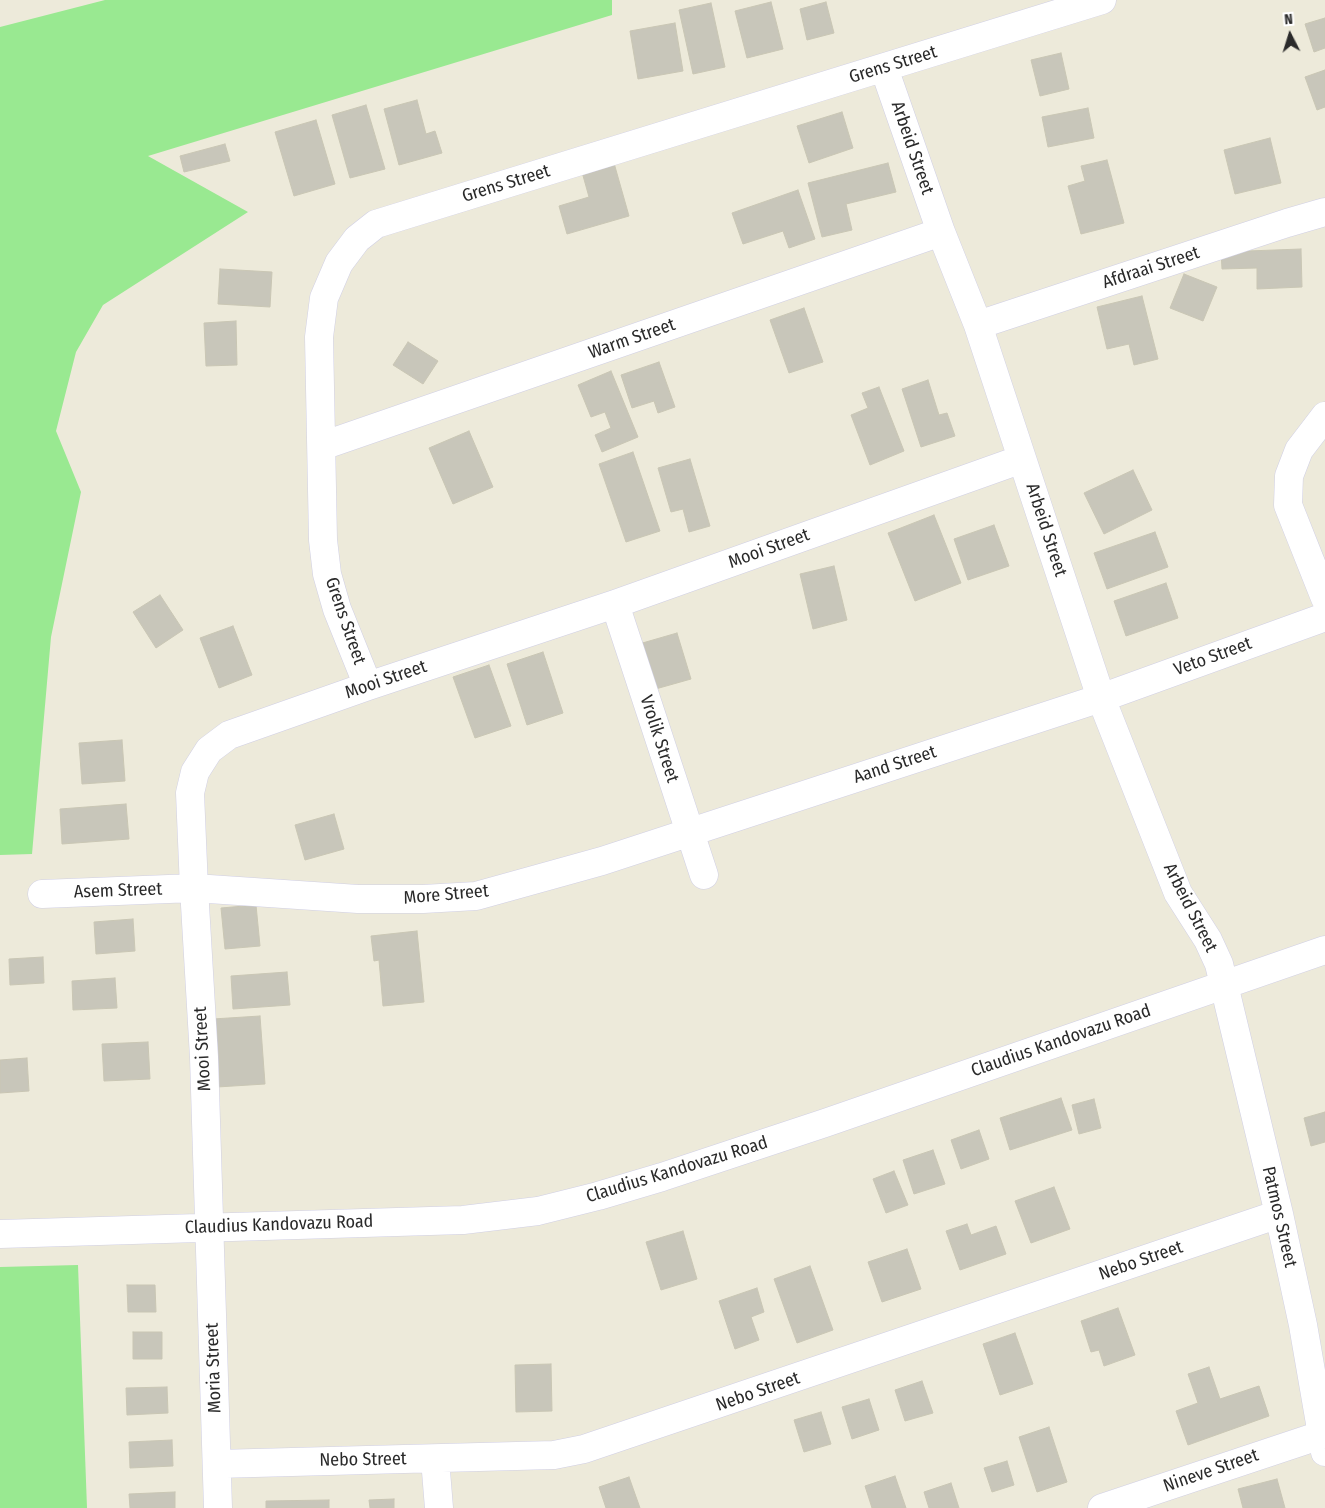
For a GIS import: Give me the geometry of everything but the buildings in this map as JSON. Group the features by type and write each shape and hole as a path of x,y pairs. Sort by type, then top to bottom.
{"street":[{"name":"Grens Street","path":"368,686 337,608 327,574 323,540 319,336 324,298 339,263 357,239 376,224 1102,0"},
{"name":"Arbeid Street","path":"884,68 941,232 978,325 1101,698 1178,893 1208,940 1219,964 1224,984"},
{"name":"Afdraai Street","path":"978,325 1325,212"},
{"name":"Warm Street","path":"322,446 941,232"},
{"path":"1325,416 1300,450 1289,476 1288,505 1325,598"},
{"name":"Mooi Street","path":"210,1227 204,1058 190,793 195,772 209,750 229,735 368,686 615,604 1022,459"},
{"name":"Vrolik Street","path":"615,604 704,875"},
{"name":"Veto Street","path":"1101,698 1325,617"},
{"name":"Aand Street","path":"690,832 1101,698"},
{"name":"More Street","path":"194,888 358,899 423,899 476,896 602,861 690,832"},
{"name":"Asem Street","path":"42,894 194,888"},
{"name":"Claudius Kandovazu Road","path":"0,1234 463,1220 538,1211 612,1192 762,1144 1325,950"},
{"name":"Patmos Street","path":"1224,984 1279,1214 1303,1325 1323,1443"},
{"name":"Nebo Street","path":"217,1464 554,1455 584,1449 1279,1214"},
{"name":"Moria Street","path":"210,1227 218,1508"},
{"name":"Nineve Street","path":"1102,1508 1323,1443"},
{"path":"435,1459 439,1508"}],"green space":[{"path":"105,0 612,0 612,15 148,156 248,212 103,305 76,352 56,431 81,492 51,637 32,854 0,855 0,27"},
{"path":"78,1265 87,1508 0,1508 0,1267"}]}
